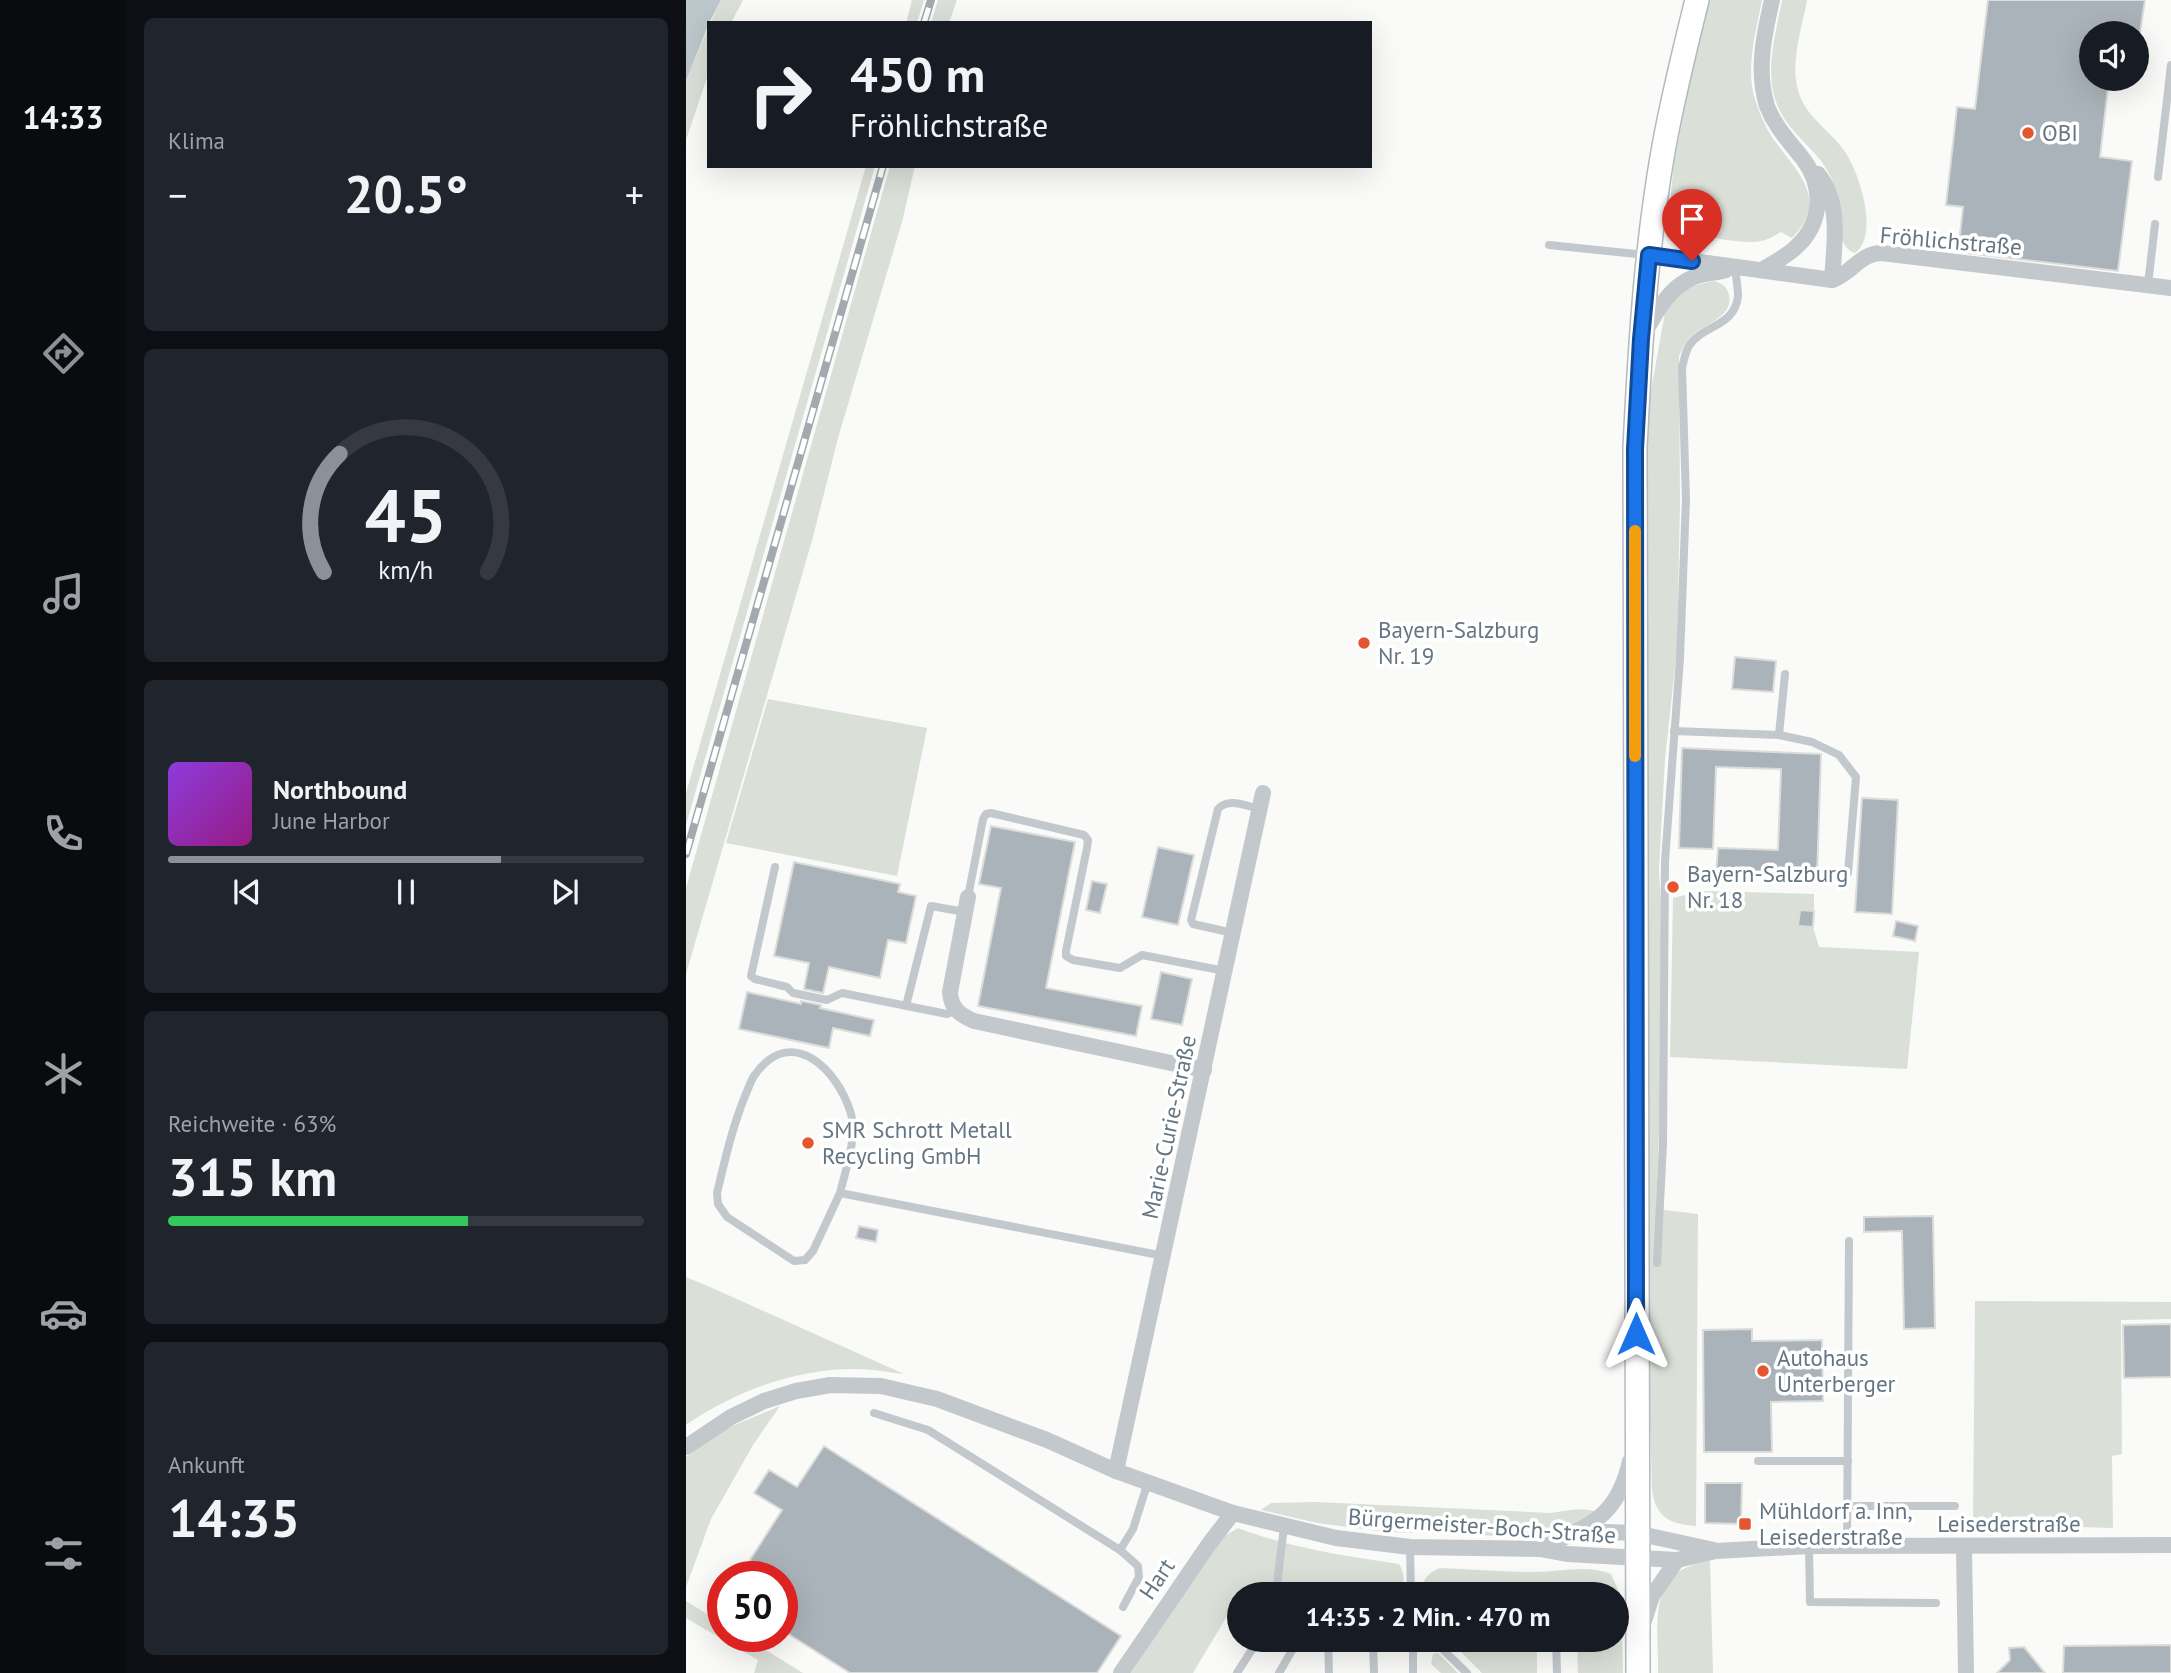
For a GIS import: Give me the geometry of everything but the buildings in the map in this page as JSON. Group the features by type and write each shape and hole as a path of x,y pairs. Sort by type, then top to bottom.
{"main road":[{"path":"1638,1673 1635,449 1649,255 1664,146 1697,0"}],"street":[{"path":"1649,255 1832,280 1835,229 1833,207 1826,183 1808,166 1774,121 1763,91 1761,62 1772,0"},
{"path":"1762,270 1805,239 1815,220 1819,199 1808,166"},
{"name":"Fröhlichstraße","path":"1832,280 1843,276 1871,253 1882,253 2171,288"},
{"path":"1641,339 1660,306 1676,289 1694,276 1735,268"},
{"name":"Marie-Curie-Straße","path":"1116,1471 1261,801"},
{"path":"967,904 950,992 950,1000 960,1015 974,1021 1204,1069"},
{"name":"Bürgermeister-Boch-Straße","path":"686,1447 732,1416 764,1401 796,1391 840,1385 881,1386 937,1399 1047,1440 1116,1471 1233,1513 1284,1527 1336,1538 1410,1547 1540,1549 1567,1554 1638,1559"},
{"path":"1540,1549 1593,1522 1616,1501 1625,1482 1637,1434"},
{"name":"Hart","path":"1121,1673 1233,1513"},
{"path":"1576,1531 1636,1533 1716,1551"},
{"name":"Leisederstraße","path":"1638,1559 1677,1560 1716,1551 1809,1546 1964,1548 2171,1545"},
{"path":"1964,1548 1966,1673"},
{"path":"1638,1643 1652,1596 1677,1560"}],"lane":[{"path":"2158,177 2171,65"},
{"path":"2148,285 2155,224"},
{"path":"1549,245 1649,255"},
{"path":"1657,1263 1663,1144 1665,861 1680,658 1686,499 1682,368 1688,348 1700,334 1720,325 1733,312 1738,297 1735,268"},
{"path":"1779,734 1785,674"},
{"path":"1674,731 1779,734 1812,741 1839,755 1856,777 1848,873"},
{"path":"1233,933 1193,924 1191,920 1218,810 1223,804 1230,802 1261,801"},
{"path":"906,1006 931,906 967,904 986,814 991,813 1084,835 1088,839 1066,956 1073,960 1120,968 1142,955 1225,971"},
{"path":"775,867 751,975 755,979 787,987 793,993 827,1000 842,993 947,1014 956,1010"},
{"path":"799,1052 815,1061 835,1079 852,1116 852,1141 840,1193 813,1251 805,1260 794,1261 727,1217 718,1204 717,1193 733,1125 754,1076 779,1053 799,1052"},
{"path":"840,1193 1164,1256"},
{"path":"1847,1546 1849,1241"},
{"path":"874,1413 928,1430 1120,1550 1138,1566 1139,1577 1123,1606"},
{"path":"1758,1461 1848,1461"},
{"path":"1120,1550 1133,1530 1148,1482"},
{"path":"1847,1506 1955,1506"},
{"path":"1277,1582 1284,1527"},
{"path":"1809,1546 1810,1602 1936,1603"},
{"path":"1410,1547 1411,1582"},
{"path":"1237,1673 1250,1652"},
{"path":"1279,1673 1291,1652"},
{"path":"1328,1652 1329,1673"},
{"path":"1373,1652 1374,1673"},
{"path":"1413,1652 1413,1673"},
{"path":"1445,1652 1467,1673"},
{"path":"1556,1652 1557,1673"}],"shaded area":[{"path":"686,0 721,0 710,21 707,21 707,28 686,81"},
{"path":"721,0 743,0 732,21 711,21"},
{"path":"912,0 924,0 918,21 907,21"},
{"path":"938,0 957,0 950,21 932,21"},
{"path":"1706,0 1762,0 1751,60 1754,96 1768,130 1800,175 1809,198 1803,224 1792,238 1781,232 1758,242 1725,240 1703,235 1693,231 1681,219 1672,219 1674,162"},
{"path":"1782,0 1807,0 1795,68 1798,90 1806,107 1843,149 1860,186 1866,232 1855,253 1843,242 1832,180 1826,168 1784,118 1773,91 1772,57"},
{"path":"707,30 707,78 686,140 686,81"},
{"path":"865,168 874,168 686,825 686,793"},
{"path":"889,168 915,168 902,222 838,438 813,537 686,974 686,888"},
{"path":"1714,281 1727,290 1727,308 1718,318 1692,335 1679,356 1677,649 1665,759 1659,869 1662,923 1662,1057 1656,1209 1698,1214 1696,1526 1666,1518 1657,1507 1652,1490 1646,1272 1644,648 1647,428 1665,312 1677,295 1688,287"},
{"path":"768,699 927,728 897,876 726,843"},
{"path":"1701,891 1814,894 1814,911 1800,910 1799,926 1813,927 1819,947 1919,952 1907,1069 1670,1057 1673,898"},
{"path":"686,1277 904,1374 855,1369 788,1378 745,1392 686,1425"},
{"path":"1975,1301 2171,1302 2171,1319 2121,1320 2122,1454 2112,1456 2113,1528 1973,1524"},
{"path":"780,1406 753,1445 711,1519 686,1587 686,1457 725,1429"},
{"path":"1316,1502 1550,1513 1579,1509 1596,1512 1587,1520 1559,1532 1501,1536 1387,1532 1317,1523 1261,1510 1271,1503"},
{"path":"1238,1528 1298,1546 1399,1564 1403,1582 1227,1582 1227,1616 1193,1673 1131,1673 1223,1537"},
{"path":"1710,1560 1713,1673 1658,1673 1658,1617 1663,1590 1670,1579 1680,1571"},
{"path":"1440,1568 1534,1572 1592,1569 1611,1574 1615,1582 1424,1582 1432,1572"},
{"path":"686,1601 707,1614 707,1630 686,1618"},
{"path":"744,1652 769,1652 803,1673 754,1673 758,1660"},
{"path":"1461,1652 1537,1652 1537,1673 1482,1673"},
{"path":"1577,1652 1622,1652 1623,1673 1578,1673"},
{"path":"1438,1653 1458,1673 1441,1673 1431,1664 1433,1654"}],"railway":[{"path":"925,21 931,0"},
{"path":"686,854 882,168"}],"slow traffic":[{"path":"1635,531 1635,756"}],"place":[{"name":"OBI","path":"2028,133"},
{"name":"Bayern-Salzburg Nr. 19","path":"1364,643"},
{"name":"Bayern-Salzburg Nr. 18","path":"1673,887"},
{"name":"SMR Schrott Metall Recycling GmbH","path":"808,1143"},
{"name":"Autohaus Unterberger","path":"1763,1371"},
{"name":"Mühldorf a. Inn, Leisederstraße","path":"1745,1524"}],"route":[{"path":"1636,1334 1635,449 1649,255 1692,261"}]}
